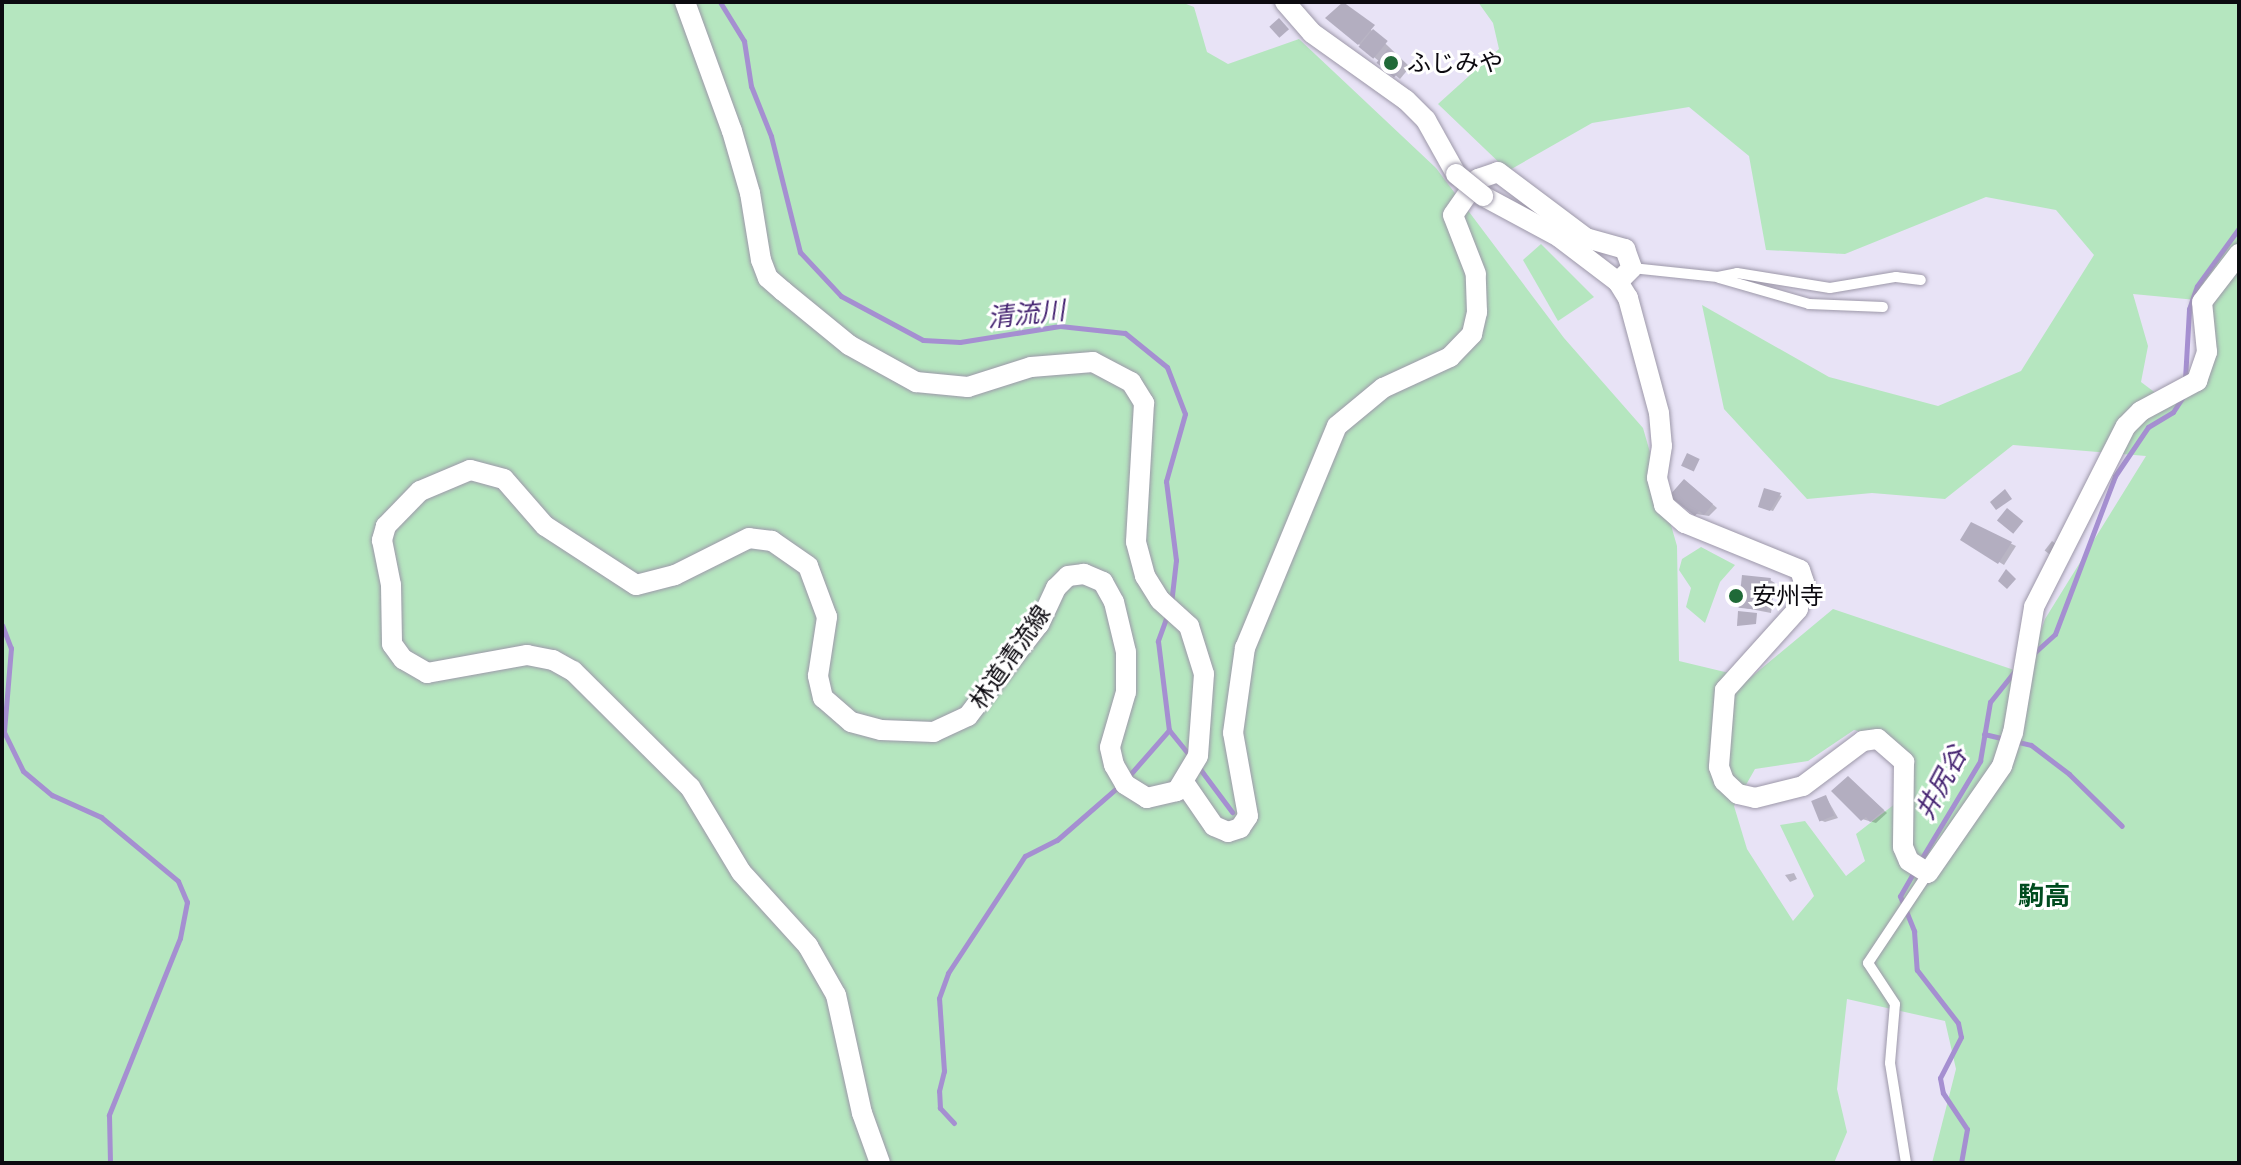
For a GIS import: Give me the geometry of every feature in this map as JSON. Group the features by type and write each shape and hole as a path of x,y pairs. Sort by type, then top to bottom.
{"street":[{"path":"685,2 732,131 750,193 761,260 768,278 783,291 849,345 916,382 968,387 1031,367 1093,362 1131,382 1144,403 1136,542 1145,576 1160,600 1189,626 1204,674 1198,756 1185,784 1214,826 1228,832 1240,828 1248,816 1233,733 1245,648 1337,426 1383,388 1450,357 1472,334 1477,312 1476,274 1453,215 1478,179 1498,172 1510,178 1586,238 1625,249 1625,275 1632,310 1659,413 1662,446 1657,478 1664,505 1685,523 1789,562 1804,582 1798,609 1725,690 1719,767 1724,781 1738,794 1755,798 1803,786 1863,741 1878,739 1904,762 1903,847 1909,861 1928,873 2002,766 2013,733 2034,607 2126,426 2141,411 2197,381 2207,352 2202,302 2239,254"},
{"path":"1285,2 1305,26 1416,110 1456,174 1483,196 1538,223 1625,275"},
{"name":"林道清流線","path":"880,1163 862,1113 836,995 798,933 741,872 690,787 573,671 553,660 527,655 427,673 403,659 392,644 391,585 382,540 386,526 420,491 470,470 504,479 545,526 636,585 675,575 749,538 772,541 808,566 827,617 818,676 823,698 851,722 881,730 934,732 968,716 1039,624 1056,588 1068,576 1084,574 1103,582 1114,602 1126,652 1126,692 1110,747 1123,781 1147,798 1177,791 1185,784"}],"lane":[{"path":"1625,275 1718,277 1737,273 1849,288 1896,277 1921,280"},
{"path":"1718,277 1809,304 1883,307"},
{"path":"1906,1163 1890,1063 1895,1004 1868,963 1928,873"}],"green space":[{"path":"2,2 1181,2 1194,7 1207,52 1228,64 1299,39 1436,168 1564,338 1643,428 1677,546 1679,661 1750,678 1833,609 2026,674 2045,619 2146,456 2013,445 1945,499 1872,493 1807,499 1724,409 1702,305 1829,377 1938,406 2021,371 2094,255 2056,210 1986,197 1845,254 1766,250 1749,156 1689,107 1592,123 1508,171 1438,104 1499,49 1493,23 1478,2 2239,2 2239,1163 1932,1163 1956,1069 1945,1021 1847,999 1837,1089 1847,1132 1834,1163 2,1163","holes":["2133,294 2207,301 2191,392 2157,394 2141,382 2148,346","1854,730 1890,739 1909,793 1856,834 1865,861 1846,876 1805,821 1780,825 1814,896 1793,921 1747,849 1734,806 1755,769 1808,761"]},
{"path":"1541,244 1594,297 1558,321 1523,260"},
{"path":"1701,547 1735,565 1720,582 1705,623 1686,607 1691,588 1679,570 1682,559"}],"building":[{"path":"1343,2 1375,25 1358,45 1325,18"},
{"path":"1279,18 1289,29 1279,38 1269,27"},
{"path":"1373,29 1388,41 1373,59 1359,47"},
{"name":"ふじみや","path":"1388,49 1406,64 1394,78 1376,63"},
{"path":"1687,453 1700,459 1694,472 1681,466"},
{"path":"1684,479 1713,504 1704,515 1699,511 1695,516 1669,496"},
{"path":"1764,488 1781,493 1770,511 1758,507"},
{"path":"2005,489 2012,499 1996,510 1990,502"},
{"path":"2007,508 2023,521 2013,534 1997,520"},
{"path":"1971,522 2012,542 1998,564 1960,540"},
{"path":"2006,569 2016,579 2007,589 1998,581"},
{"path":"1742,575 1771,578 1767,611 1739,608"},
{"path":"1738,611 1757,613 1756,624 1737,626"},
{"path":"1848,776 1884,810 1870,822 1866,817 1861,821 1831,791"},
{"path":"1826,795 1834,815 1819,821 1811,801"}],"waterway":[{"name":"清流川","path":"720,2 744,41 751,86 771,136 800,252 841,296 923,340 960,342 1060,326 1125,333 1167,367 1185,414 1166,481 1176,560 1171,604"},
{"name":"井尻谷","path":"2185,379 2189,309 2197,286 2239,228"},
{"name":"井尻谷","path":"2034,653 2055,634 2115,476 2148,427 2173,412 2182,398"},
{"name":"清流川","path":"1168,613 1158,641 1169,730"},
{"path":"2,625 11,648 4,732 23,771 52,795 101,817 178,881 187,902 180,938 109,1115 110,1163"},
{"name":"井尻谷","path":"1920,861 1980,761 1990,702 2018,667"},
{"path":"1169,730 1191,757"},
{"path":"1127,778 1169,730"},
{"path":"1984,734 2005,739"},
{"path":"2014,741 2031,745 2069,774 2122,826"},
{"path":"1197,765 1232,812"},
{"path":"954,1123 940,1108 939,1091 944,1071 939,998 948,973 1025,856 1057,840 1120,785"},
{"name":"井尻谷","path":"1915,870 1900,896 1914,931 1917,970 1958,1023 1961,1037 1940,1078 1943,1093 1967,1129 1961,1163"}],"place":[{"name":"ふじみや","path":"1391,63"},
{"name":"安州寺","path":"1736,596"}],"district":[{"name":"駒高","path":"2044,896"}]}
